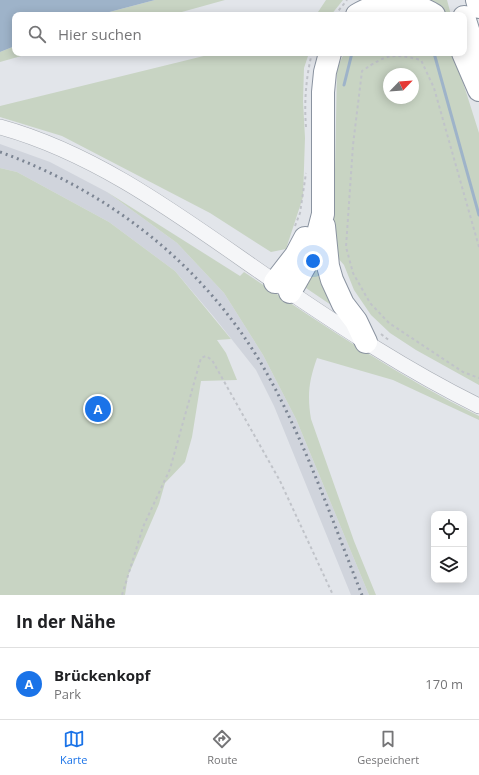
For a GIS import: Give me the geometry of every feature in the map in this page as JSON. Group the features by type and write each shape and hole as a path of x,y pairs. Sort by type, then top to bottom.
{"highway":[{"path":"349,12 360,0"},
{"path":"458,0 462,12"},
{"path":"477,0 479,7"},
{"path":"363,12 377,5 391,2 414,5 428,12"},
{"path":"467,26 479,65"},
{"path":"282,287 304,241 313,213 318,179 315,90 316,74 321,56"},
{"path":"329,56 325,72 323,92 323,214 328,266 332,280 343,304 371,337"},
{"path":"465,56 479,90"},
{"path":"282,287 307,262 316,241 323,214"}],"street":[{"path":"0,127 44,141 102,169 154,199 282,287 371,337 439,386 479,406"}],"path":[{"path":"337,12 347,0"},
{"path":"306,134 305,111 307,72 311,56"},
{"path":"394,56 380,59 362,71 353,145 346,247 353,273 370,303 389,323 463,372 479,378"},
{"path":"403,56 421,60 434,88 479,247"},
{"path":"294,231 300,213 306,173"},
{"path":"371,337 393,344"},
{"path":"122,595 143,527 170,469 201,358 206,356 212,360 280,481 333,595"}],"shaded area":[{"path":"0,144 50,162 107,192 177,243 224,293 263,355 296,419 369,595 351,595 274,406 256,370 214,317 175,271 109,222 17,172 0,168"}],"green space":[{"path":"155,0 225,0 182,12 109,12"},
{"path":"326,0 343,0 333,12 318,12"},
{"path":"414,0 447,0 450,12 437,12"},
{"path":"12,47 12,56 21,56 0,62 0,52"},
{"path":"204,56 308,56 304,68 303,101 305,138 303,197 286,249 271,252 210,213 62,136 0,117 0,106"},
{"path":"343,56 455,56 479,133 479,385 416,350 390,333 371,315 354,290 344,265 337,257 334,221 337,69"},
{"path":"0,168 17,172 109,222 175,271 231,339 217,340 226,353 237,380 201,381 192,437 185,462 165,483 159,504 128,576 125,595 0,595"},
{"path":"107,192 240,276 244,272 388,366 479,416 479,420 393,380 317,358 312,374 310,388 309,402 311,419 354,541 376,595 369,595 296,419 263,355 224,293 177,243"},
{"path":"312,266 323,268 337,309 303,286"}],"water":[{"path":"0,0 155,0 109,12 12,12 12,47 0,52"}],"waterway":[{"path":"344,85 351,56"},
{"path":"435,56 479,215"}],"railway":[{"path":"0,152 41,169 80,188 117,211 152,237 184,266 214,298 241,333 265,370 293,425 362,595"}],"place":[{"name":"Brückenkopf","path":"98,409"}]}
